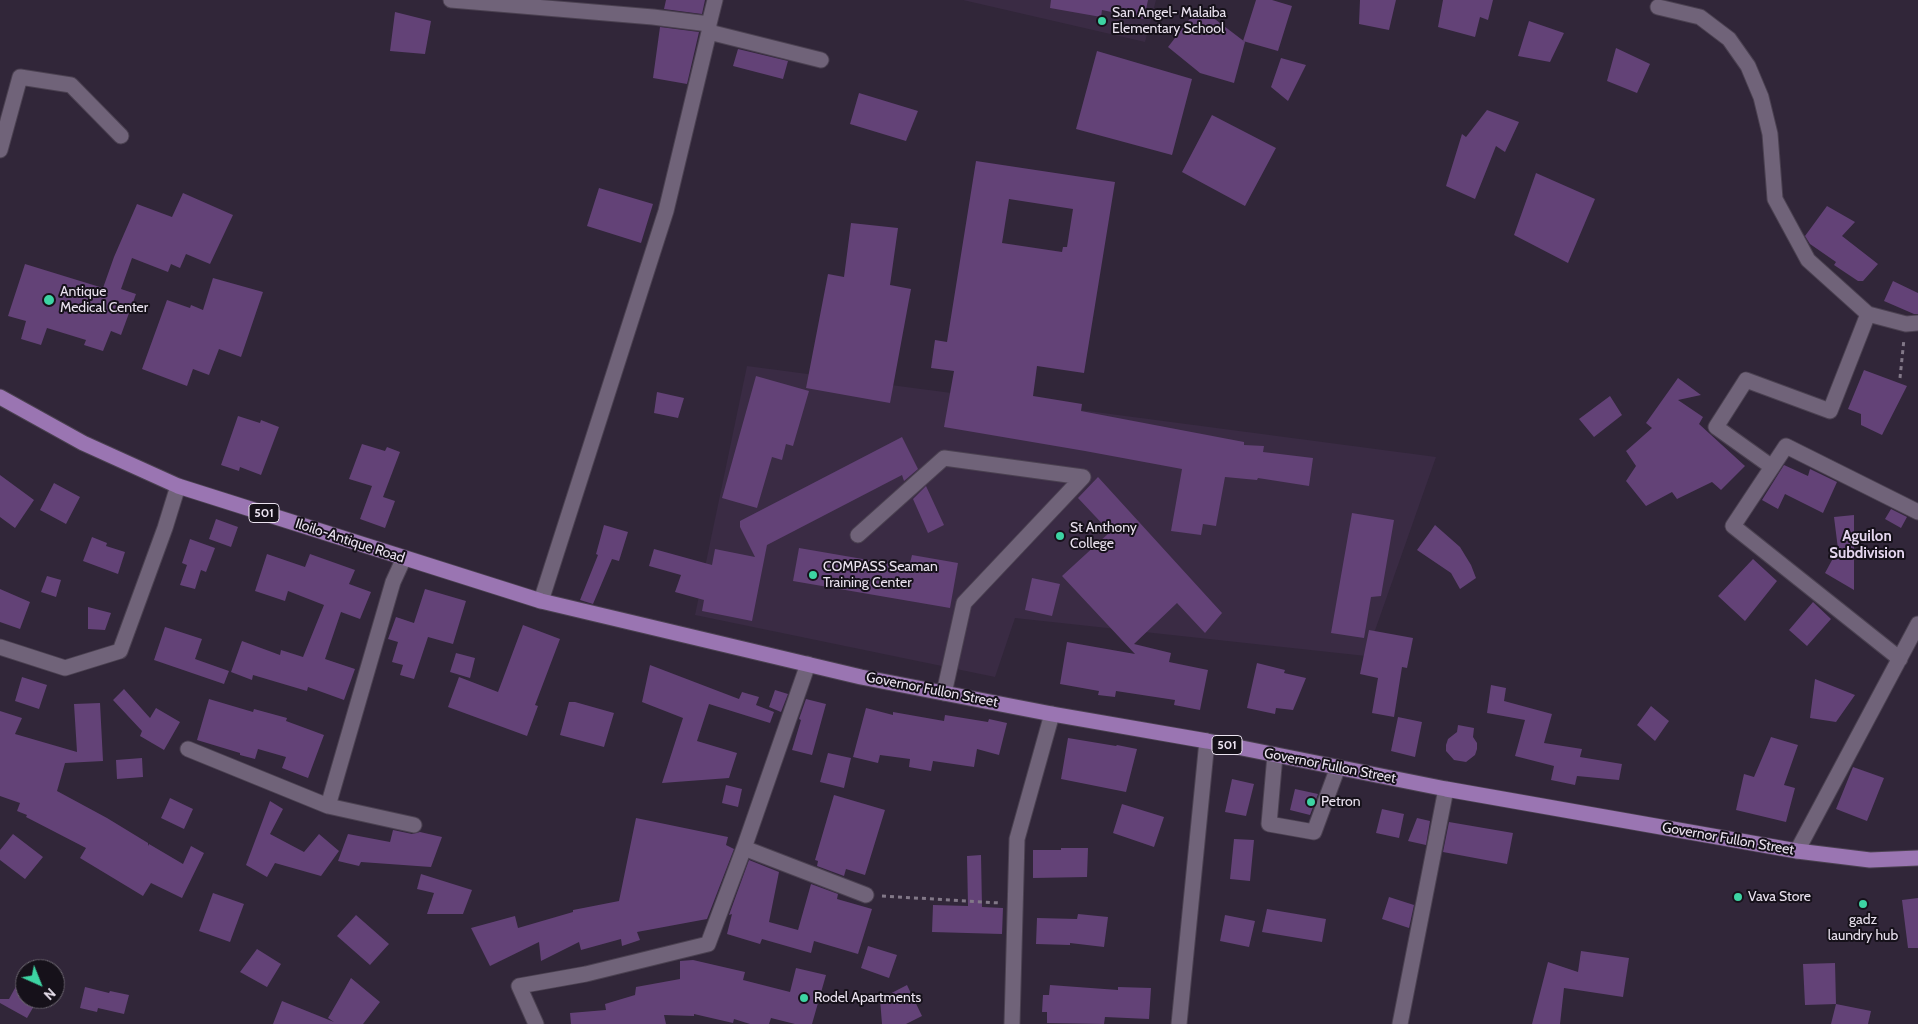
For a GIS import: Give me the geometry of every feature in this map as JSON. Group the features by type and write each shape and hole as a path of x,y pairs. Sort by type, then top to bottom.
{"main road":[{"name":"Iloilo-Antique Road","path":"0,397 83,444 178,486 541,601"},
{"name":"Governor Fullon Street","path":"541,601 808,664 944,693 1208,741 1446,789 1797,851 1870,860 1918,858"}],"street":[{"path":"451,0 653,17 709,28 821,60"},
{"path":"541,601 666,211 715,0"},
{"path":"1658,7 1700,17 1729,39 1748,66 1761,97 1770,134 1775,199 1808,260 1868,314 1912,324"},
{"path":"0,150 20,77 71,85 121,136"},
{"path":"1772,467 1716,427 1746,380 1830,411 1868,314"},
{"path":"1900,659 1733,526 1786,446 1918,512"},
{"path":"858,535 944,458 1083,478 964,603 944,693"},
{"path":"0,647 66,668 120,651 165,528 178,486"},
{"path":"328,806 393,582 404,558"},
{"path":"1797,851 1918,624"},
{"path":"536,1024 519,986 586,974 708,944 744,848 808,664"},
{"path":"1012,1024 1017,839 1052,714"},
{"path":"1179,1024 1208,741"},
{"path":"188,749 328,806 414,825"},
{"path":"1275,754 1269,824 1314,832 1338,767"},
{"path":"1400,1024 1446,789"},
{"path":"744,848 866,895"}],"path":[{"path":"1900,378 1912,324"},
{"path":"866,895 1015,904"}],"shaded area":[{"name":"San Angel- Malaiba Elementary School","path":"963,0 1156,0 1145,42"},
{"name":"St Anthony College","path":"747,366 1436,457 1366,656 1015,618 995,677 695,615"}],"building":[{"path":"666,0 705,0 702,14 664,9"},
{"path":"1051,0 1148,0 1144,19 1102,10 1101,17 1050,8"},
{"path":"1256,0 1272,0 1292,6 1278,51 1243,41"},
{"path":"1360,0 1396,0 1389,30 1359,24"},
{"path":"1443,0 1493,0 1488,20 1480,17 1475,37 1438,27"},
{"path":"1199,7 1245,42 1234,83 1200,73 1168,47"},
{"path":"395,12 431,21 425,54 390,51"},
{"path":"1529,21 1564,33 1550,62 1518,56"},
{"path":"660,27 699,32 687,84 653,78"},
{"path":"1616,48 1650,64 1637,93 1607,81"},
{"path":"738,49 788,61 783,79 733,66"},
{"path":"1097,51 1192,79 1172,155 1076,129"},
{"path":"1281,58 1306,65 1288,101 1271,87"},
{"path":"859,93 918,111 906,141 850,124"},
{"path":"1487,110 1519,122 1505,152 1496,146 1475,199 1446,186 1462,134 1466,137"},
{"path":"1212,115 1276,148 1245,206 1182,172"},
{"path":"976,161 1115,182 1084,373 1037,366 1033,396 1082,404 1081,411 1244,442 1244,445 1264,446 1263,452 1313,458 1309,486 1258,478 1257,480 1225,477 1216,526 1203,524 1201,535 1171,531 1182,469 944,427 954,371 931,368 935,340 947,342","holes":["1009,199 1073,209 1067,247 1063,247 1062,252 1002,243"]},
{"path":"1536,173 1595,199 1568,263 1514,235"},
{"path":"599,188 653,204 641,243 587,226"},
{"path":"183,193 233,215 210,264 186,254 180,268 171,264 168,272 132,258 121,289 136,294 121,335 111,331 103,351 84,345 86,340 47,328 41,345 21,339 26,321 8,316 25,264 103,288 137,204 172,217"},
{"path":"1827,206 1855,222 1842,236 1878,264 1863,281 1858,281 1834,265 1836,262 1810,244 1805,236"},
{"path":"851,223 898,228 890,285 911,289 890,403 806,388 828,274 844,277"},
{"path":"213,278 263,292 241,357 219,349 209,375 193,369 187,386 142,369 167,300 190,308 191,305 203,310"},
{"path":"1893,281 1918,293 1918,314 1884,301"},
{"path":"1864,370 1907,386 1882,435 1861,425 1861,414 1848,409"},
{"path":"756,376 809,391 793,446 786,444 782,460 772,457 757,508 722,498"},
{"path":"1678,378 1701,395 1678,400 1703,417 1699,424 1745,466 1721,490 1712,482 1677,499 1672,492 1646,506 1626,481 1636,466 1626,451 1652,428 1646,423"},
{"path":"657,392 684,398 678,418 654,413"},
{"path":"1610,396 1622,415 1594,437 1579,419"},
{"path":"238,416 260,423 261,420 279,427 261,475 240,467 239,471 221,465"},
{"path":"902,437 918,469 904,481 902,475 767,545 752,621 702,611 704,600 675,592 681,575 649,566 654,549 712,565 715,549 755,557 740,527 740,521"},
{"path":"362,444 385,451 387,447 400,452 383,497 395,501 385,528 360,519 372,486 349,479"},
{"path":"1784,465 1808,476 1810,469 1837,482 1823,513 1785,494 1778,509 1762,500"},
{"path":"0,475 34,500 15,528 0,517"},
{"path":"1098,477 1222,613 1205,633 1177,603 1134,644 1171,653 1169,662 1208,670 1200,710 1174,705 1175,700 1116,691 1115,697 1098,695 1099,691 1060,684 1067,642 1135,654 1062,576 1110,532 1078,498"},
{"path":"54,483 80,497 66,524 40,510"},
{"path":"926,486 944,525 928,533 913,499"},
{"path":"1891,509 1907,517 1901,528 1885,519"},
{"path":"1352,513 1394,520 1381,596 1371,597 1364,638 1331,633"},
{"path":"1854,515 1854,590 1825,573 1838,549 1834,517"},
{"path":"216,519 238,527 231,547 209,539"},
{"path":"604,525 628,532 619,561 612,559 593,604 580,600 598,555 596,554"},
{"path":"1435,525 1460,547 1471,565 1476,578 1460,589 1451,573 1417,550"},
{"path":"92,537 107,543 106,546 125,552 118,574 83,561"},
{"path":"190,539 215,548 206,572 201,570 195,589 180,585 187,565 182,563"},
{"path":"799,548 909,567 912,555 958,563 950,608 793,581"},
{"path":"267,554 305,567 310,554 355,570 349,584 371,592 360,619 341,612 325,659 355,669 344,700 308,687 307,691 253,675 252,680 231,672 242,641 280,655 281,650 303,657 324,605 288,591 285,601 255,591"},
{"path":"1753,559 1777,581 1745,621 1718,596"},
{"path":"47,576 61,580 56,597 41,592"},
{"path":"1032,578 1060,584 1052,616 1025,610"},
{"path":"0,589 30,602 20,629 0,622"},
{"path":"425,589 466,601 453,644 428,637 414,679 400,675 403,665 392,662 398,642 388,639 396,617 414,623"},
{"path":"1813,602 1831,619 1807,646 1789,630"},
{"path":"88,607 111,613 105,630 88,629"},
{"path":"523,625 560,639 535,705 538,706 527,736 448,707 459,677 498,692"},
{"path":"165,627 202,639 195,659 229,671 224,684 154,660"},
{"path":"1369,630 1413,638 1407,668 1402,667 1394,717 1372,713 1378,678 1360,674"},
{"path":"456,653 475,658 470,678 450,672"},
{"path":"1257,663 1285,670 1284,673 1306,678 1293,710 1276,708 1275,714 1247,708"},
{"path":"650,665 739,699 742,692 759,697 756,705 774,712 770,723 709,704 697,741 737,753 729,778 662,783 683,718 642,702"},
{"path":"22,677 47,685 39,709 15,701"},
{"path":"1815,679 1855,695 1836,722 1810,718"},
{"path":"1491,685 1506,688 1504,701 1552,714 1544,743 1582,749 1580,757 1622,764 1619,780 1577,776 1575,785 1551,780 1554,766 1515,756 1525,720 1487,713"},
{"path":"124,689 150,718 156,708 180,722 164,750 140,736 142,731 113,700"},
{"path":"775,690 788,694 781,712 769,707"},
{"path":"209,699 253,712 254,709 287,718 286,721 324,735 308,778 282,768 286,757 258,749 255,759 197,740"},
{"path":"806,699 826,704 812,755 792,750"},
{"path":"569,702 614,713 604,747 560,735"},
{"path":"100,703 103,761 65,763 57,791 107,818 148,843 148,846 149,844 183,864 191,846 204,853 182,898 151,883 143,896 80,858 86,848 26,817 27,815 17,811 20,803 0,796 0,711 22,718 15,734 77,752 74,704"},
{"path":"1651,706 1669,721 1655,741 1637,725"},
{"path":"866,708 893,715 893,712 944,721 945,715 988,722 989,719 1007,723 999,755 977,749 974,767 933,761 931,771 909,767 910,759 880,755 878,763 853,757"},
{"path":"1398,717 1422,722 1415,757 1391,751"},
{"path":"1458,725 1474,728 1473,737 1477,743 1477,749 1475,755 1466,762 1454,760 1446,751 1448,739 1457,732"},
{"path":"1771,737 1798,745 1784,785 1795,788 1786,822 1736,810 1744,774 1754,777"},
{"path":"1068,738 1137,749 1126,792 1061,779"},
{"path":"828,753 851,758 844,788 820,782"},
{"path":"142,758 143,777 117,779 116,760"},
{"path":"1853,767 1884,778 1867,821 1836,809"},
{"path":"1232,779 1254,784 1246,816 1225,812"},
{"path":"726,785 742,789 738,807 722,803"},
{"path":"1295,789 1318,794 1310,815 1290,810"},
{"path":"834,795 885,810 865,875 846,869 844,876 817,866 818,861 815,860"},
{"path":"170,798 193,809 184,829 161,818"},
{"path":"270,801 283,809 270,834 304,852 319,834 339,851 321,876 275,863 267,877 246,865"},
{"path":"1122,804 1164,817 1154,847 1113,833"},
{"path":"1382,809 1404,814 1399,838 1376,833"},
{"path":"636,818 728,837 726,845 734,849 707,919 637,932 640,940 622,946 621,939 581,950 579,942 541,961 539,942 490,966 471,928 515,916 518,928 573,912 573,910 619,901"},
{"path":"1417,818 1430,821 1426,845 1408,841"},
{"path":"1449,822 1513,833 1507,864 1443,852"},
{"path":"393,830 412,834 420,832 442,837 431,867 361,862 359,866 338,861 348,834 390,842"},
{"path":"13,834 43,857 25,879 0,860 0,850"},
{"path":"1234,839 1254,840 1250,881 1230,879"},
{"path":"1061,848 1088,848 1087,877 1033,878 1033,850 1061,850"},
{"path":"981,855 982,907 1003,908 1002,934 932,932 933,905 968,906 967,856"},
{"path":"749,860 779,872 769,922 798,930 811,884 838,894 837,899 872,909 858,954 814,941 811,953 762,939 760,944 727,934 732,914 729,915"},
{"path":"421,874 472,890 463,914 427,914 434,893 417,889"},
{"path":"213,893 244,904 230,942 199,931"},
{"path":"1389,897 1414,905 1409,928 1382,919"},
{"path":"1918,898 1918,948 1908,948 1902,900"},
{"path":"1267,909 1326,919 1322,942 1262,932"},
{"path":"1078,914 1108,917 1104,947 1070,943 1070,945 1036,944 1037,918 1077,919"},
{"path":"356,915 389,944 370,965 337,936"},
{"path":"1225,915 1255,921 1249,947 1220,941"},
{"path":"868,946 897,955 889,978 861,968"},
{"path":"257,949 281,964 267,987 240,972"},
{"path":"1581,951 1629,958 1623,997 1564,988 1560,1024 1532,1024 1548,962 1578,972"},
{"path":"693,960 745,972 743,980 790,992 796,968 826,975 812,1024 795,1024 771,1018 769,1024 750,1024 734,1019 733,1023 694,1014 694,1016 664,1015 666,1024 571,1024 570,1013 606,1010 605,1004 635,995 636,987 680,979 680,961"},
{"path":"1835,963 1836,1004 1805,1005 1803,964"},
{"path":"351,978 380,1002 363,1024 273,1024 282,1001 334,1022 328,1018"},
{"path":"907,985 922,1016 906,1024 882,1024 880,999"},
{"path":"1050,985 1118,990 1118,987 1151,988 1149,1019 1105,1017 1104,1024 1047,1023 1047,1012 1042,1012 1043,995 1049,995"},
{"path":"85,987 109,993 110,991 129,995 124,1014 98,1008 97,1012 80,1008"},
{"path":"15,988 15,1009 32,1009 27,1018 0,1003 0,999 9,999"},
{"path":"1836,1004 1871,1011 1868,1024 1831,1024"}],"place":[{"name":"San Angel- Malaiba Elementary School","path":"1102,21"},
{"name":"Antique Medical Center","path":"49,300"},
{"name":"St Anthony College","path":"1060,536"},
{"name":"COMPASS Seaman Training Center","path":"813,575"},
{"name":"Petron","path":"1311,802"},
{"name":"Vava Store","path":"1738,897"},
{"name":"gadz laundry hub","path":"1863,904"},
{"name":"Rodel Apartments","path":"804,998"}],"district":[{"name":"Aguilon Subdivision","path":"1867,546"}]}
